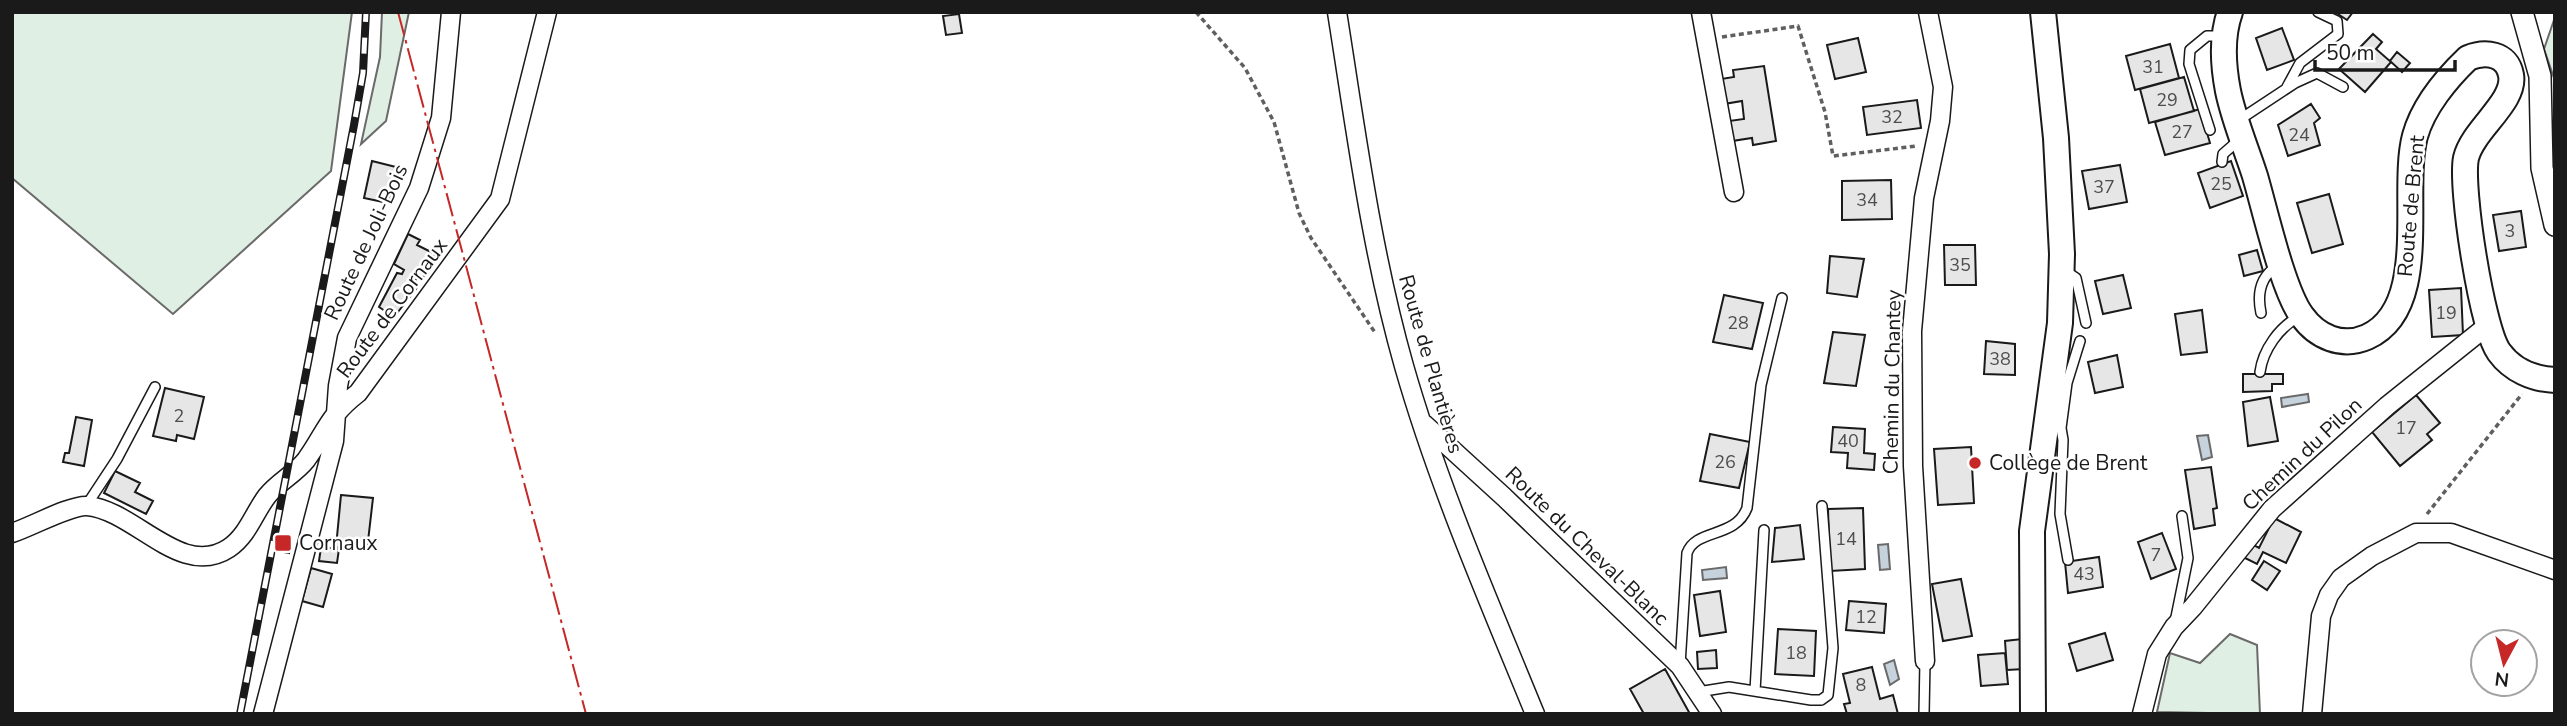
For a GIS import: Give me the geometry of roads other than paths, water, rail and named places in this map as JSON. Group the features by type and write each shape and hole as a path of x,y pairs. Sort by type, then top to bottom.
{"main road":[{"path":"2033,714 2032,531 2053,423 2062,269 2056,138 2043,12"},
{"path":"2230,12 2224,36 2228,91 2282,264 2301,315"},
{"name":"Route de Brent","path":"2301,315 2317,332 2341,341 2368,337 2390,317 2402,295 2408,263 2413,149 2419,124 2460,66 2468,58 2489,54 2504,61 2511,75 2511,85 2504,101 2472,143 2465,172 2487,326 2500,354 2517,370 2555,380"}],"street":[{"name":"Route de Joli-Bois","path":"337,409 347,338 419,188 441,118 451,12"},
{"name":"Route de Cornaux","path":"263,714 334,441 337,409 358,393 500,199 547,12"},
{"name":"Route de Plantières","path":"1337,12 1374,246 1420,421 1472,562 1535,714"},
{"path":"1701,12 1734,192"},
{"name":"Chemin du Chantey","path":"1925,661 1913,466 1912,331 1924,198 1944,87 1928,12"},
{"path":"2522,12 2540,76 2542,168 2555,225"},
{"name":"Chemin du Pilon","path":"2142,714 2157,654 2174,627 2289,491 2387,406 2487,326"},
{"path":"12,533 86,506 120,517 188,554 203,556 226,550 246,532 268,495 306,459 337,409"},
{"name":"Route du Cheval-Blanc","path":"1420,421 1504,497 1680,666 1712,714"},
{"path":"2312,714 2321,616 2329,595 2341,578 2372,556 2416,533 2451,533 2555,570"}],"lane":[{"path":"2287,89 2300,63 2338,34 2337,21 2319,12"},
{"path":"2210,130 2189,64 2190,50 2207,36 2224,36"},
{"path":"2222,162 2240,129 2287,89 2318,73 2343,87"},
{"path":"2334,82 2344,75"},
{"path":"2261,313 2258,291 2269,272 2282,264"},
{"path":"2062,269 2076,278 2086,323"},
{"path":"1680,666 1687,553 1690,546 1699,539 1727,530 1736,524 1747,508 1761,385 1782,298"},
{"path":"2260,372 2264,356 2281,330 2301,315"},
{"path":"2068,559 2060,514 2063,440 2053,423 2080,341"},
{"path":"86,506 117,459 155,387"},
{"path":"1698,692 1729,687 1811,700 1821,700 1829,695 1833,648 1822,506"},
{"path":"2174,627 2189,558 2182,516"},
{"path":"1755,691 1763,530"},
{"name":"Chemin du Chantey","path":"1924,714 1925,661"}],"railway":[{"path":"240,714 354,125 363,73 366,12"}],"place":[{"name":"Collège de Brent","path":"1975,463"},
{"name":"Cornaux","path":"283,543"}]}
